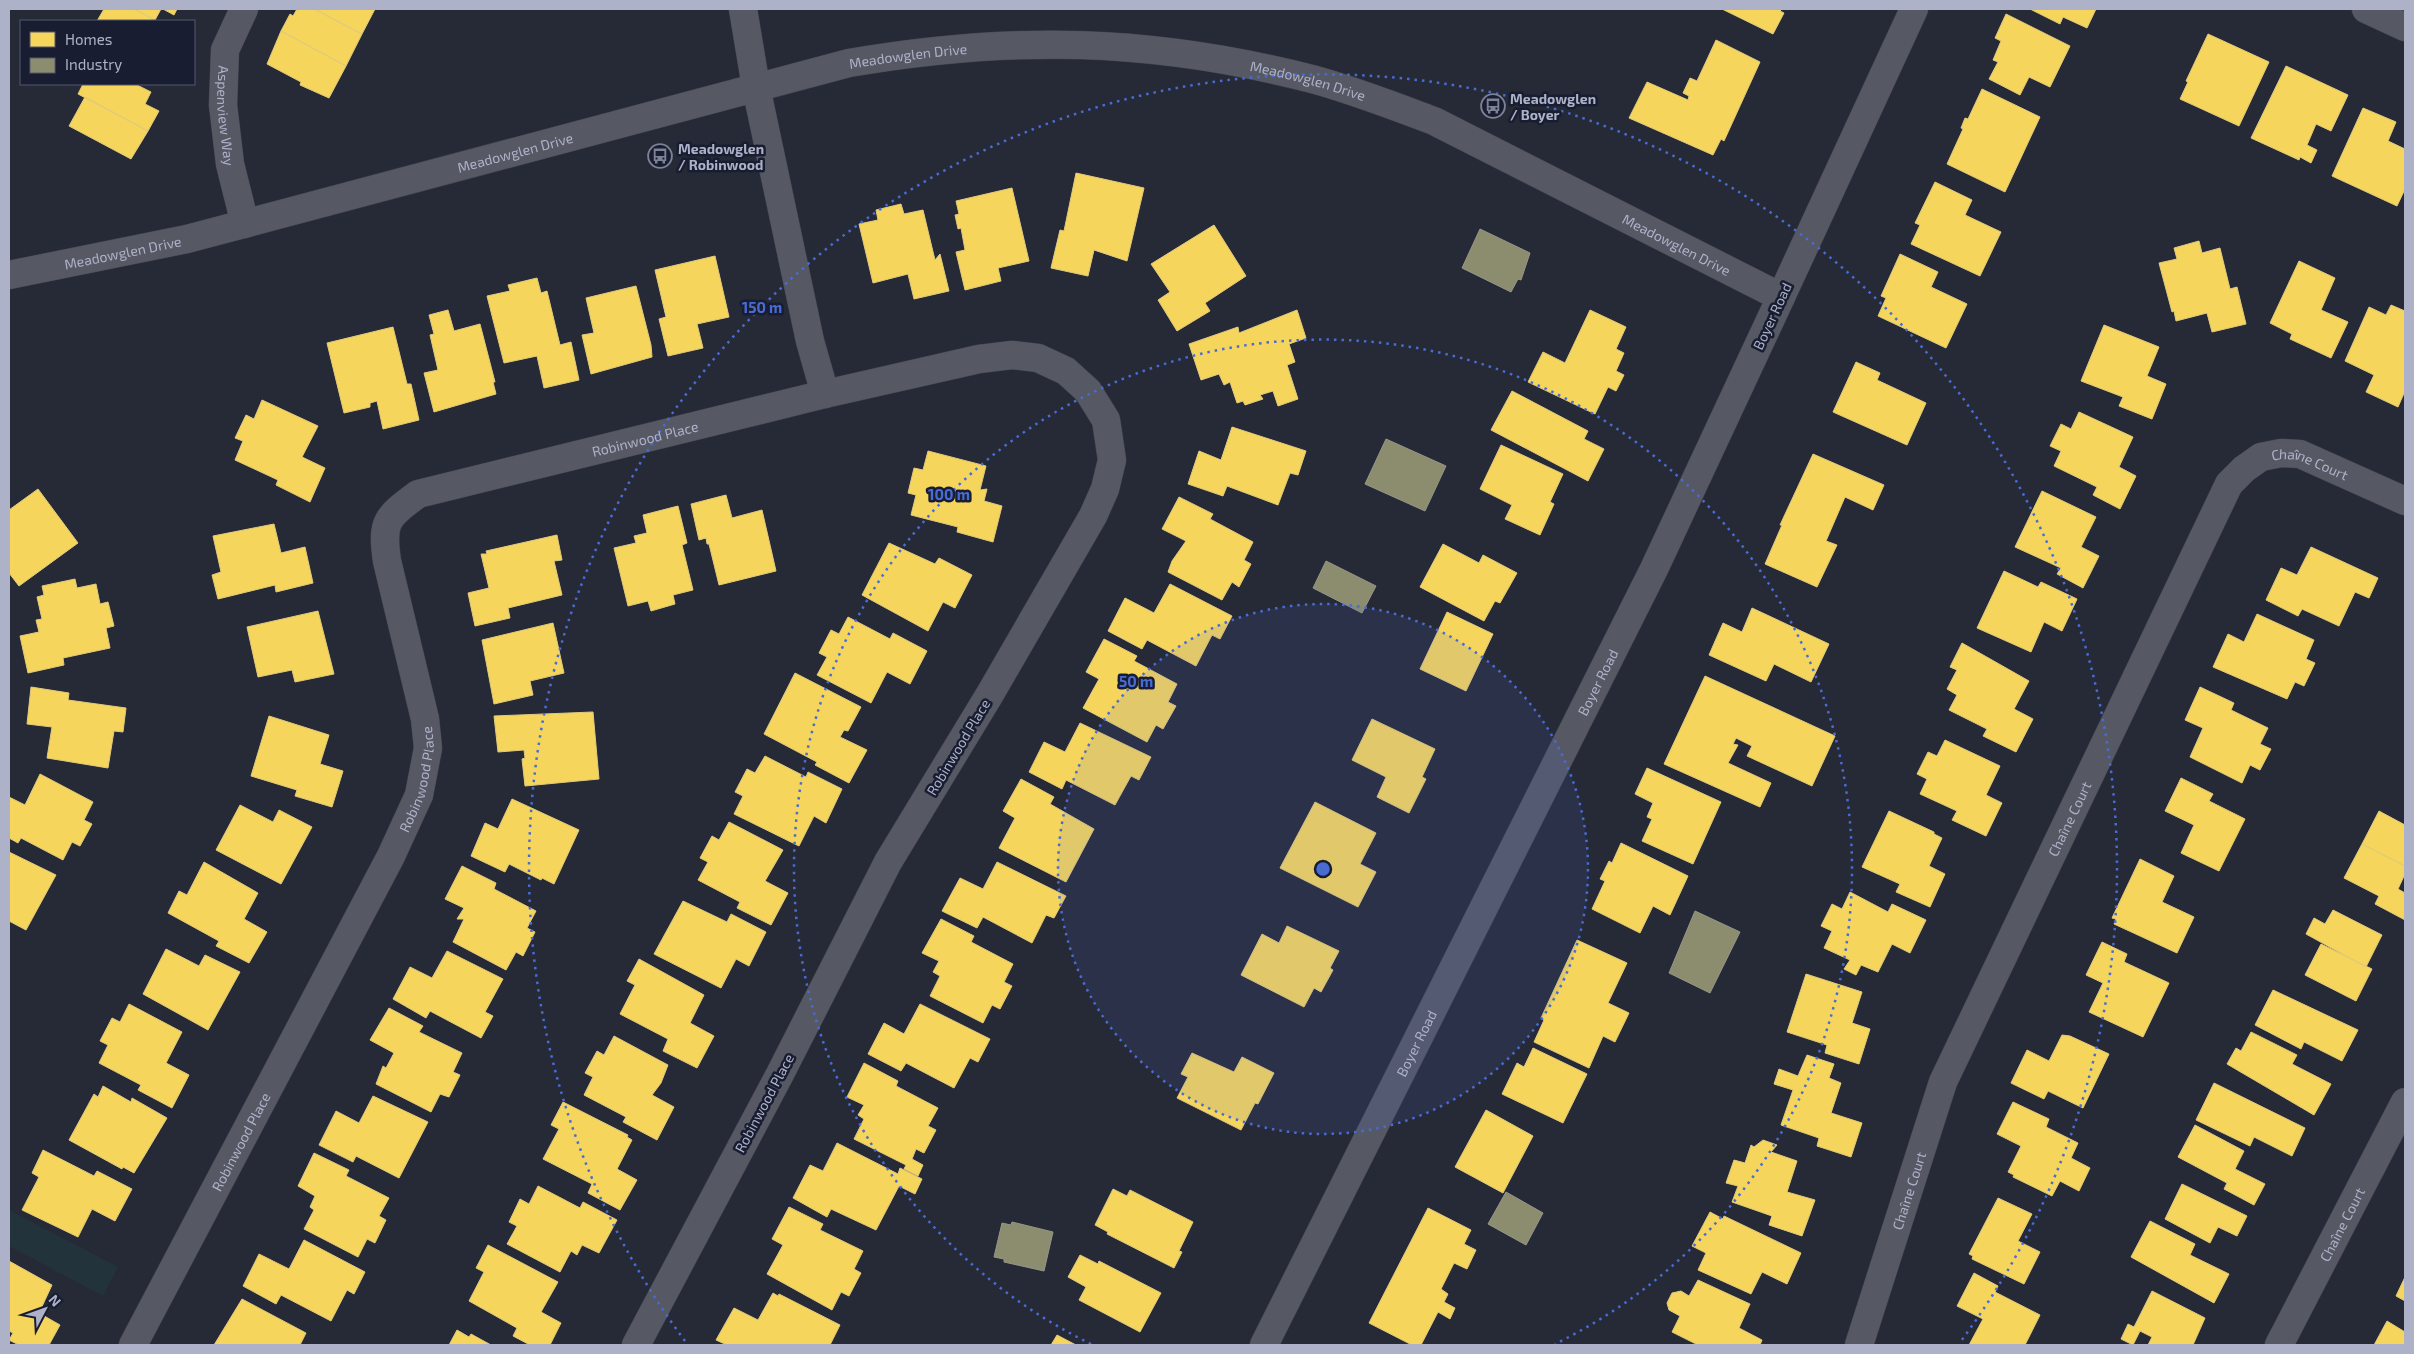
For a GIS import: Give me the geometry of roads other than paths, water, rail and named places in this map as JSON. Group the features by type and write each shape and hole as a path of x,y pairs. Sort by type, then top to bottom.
{"street":[{"name":"Aspenview Way","path":"244,9 225,50 223,105 227,151 245,224"},
{"path":"743,9 756,88 810,341 825,394"},
{"name":"Boyer Road","path":"1264,1345 1654,569 1914,9"},
{"path":"2366,9 2405,27"},
{"name":"Meadowglen Drive","path":"9,275 187,239 849,63 954,48 1073,43 1131,46 1188,53 1312,79 1434,121 1781,296"},
{"name":"Robinwood Place","path":"134,1345 382,874 419,795 428,748 425,719 387,561 384,537 391,515 418,494 825,394 980,359 1012,355 1038,358 1066,371 1088,391 1106,420 1112,460 1105,489 1093,516 995,686 888,862 780,1074 636,1345"},
{"name":"Chaîne Court","path":"1859,1345 1943,1082 2229,484 2244,469 2261,457 2280,453 2300,454 2405,501"},
{"name":"Chaîne Court","path":"2279,1345 2405,1102"}],"place":[{"name":"Meadowglen / Boyer","path":"1493,106"},
{"name":"Meadowglen / Robinwood","path":"660,156"}]}
